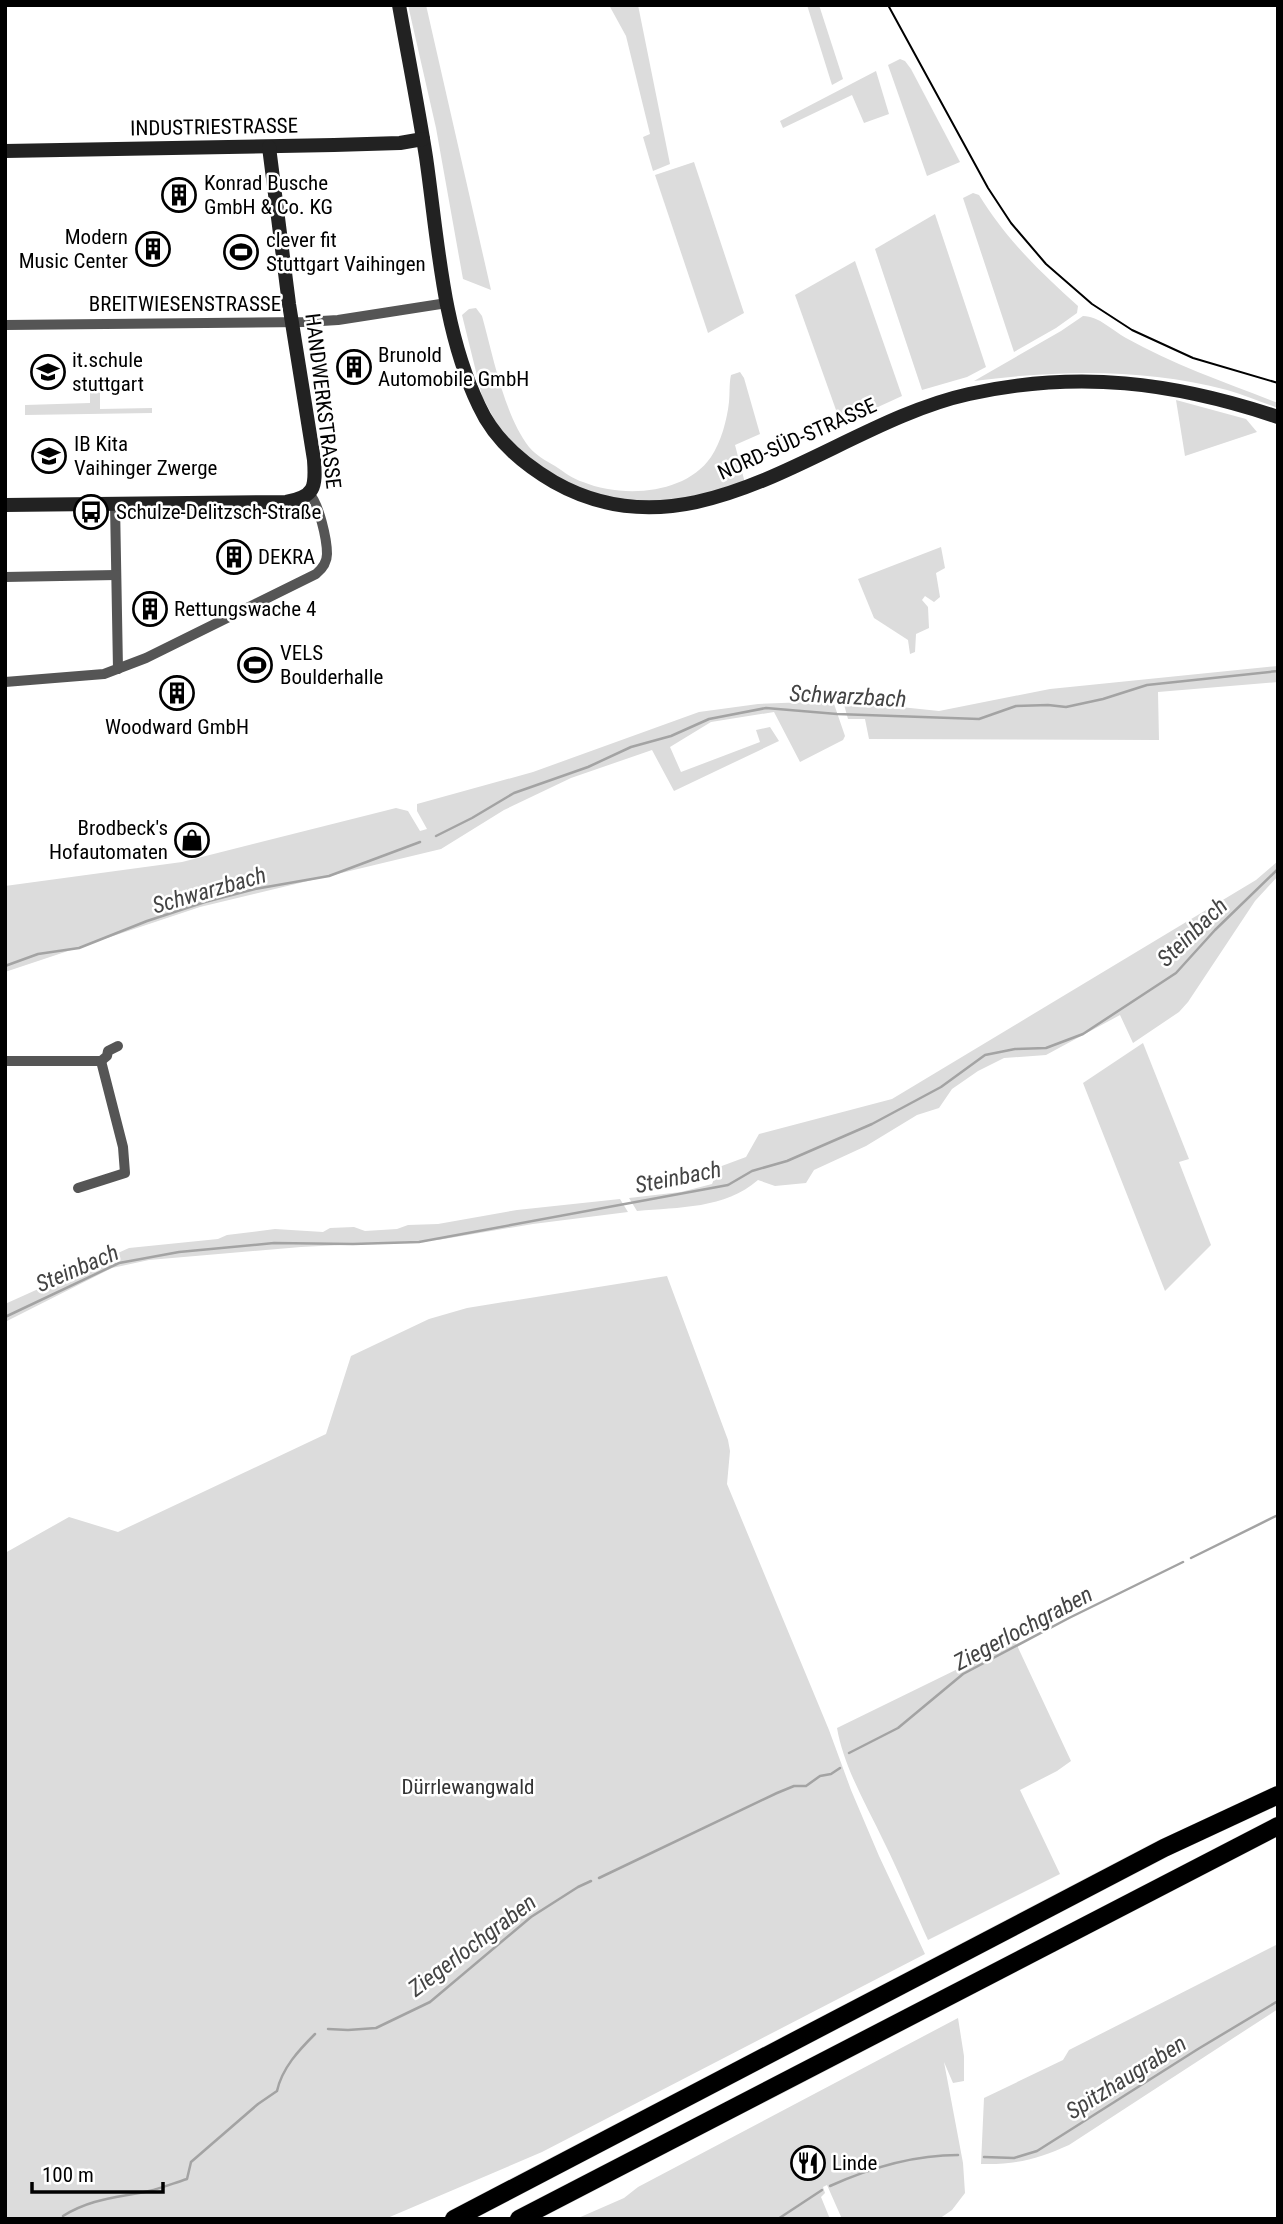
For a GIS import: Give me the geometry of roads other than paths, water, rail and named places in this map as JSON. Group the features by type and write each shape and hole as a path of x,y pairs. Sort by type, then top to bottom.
{"highway":[{"path":"454,2219 1164,1848 1278,1795"},
{"path":"519,2219 1278,1826"}],"main road":[{"name":"NORD-SÜD-STRASSE","path":"399,5 423,139 447,303 463,368 480,409 501,441 520,458 558,484 594,499 616,504 661,507 705,501 758,483 876,426 943,400 1004,387 1039,383 1115,382 1160,386 1215,397 1278,417"},
{"name":"INDUSTRIESTRASSE","path":"5,151 383,144 423,139"},
{"name":"HANDWERKSTRASSE","path":"269,147 292,322 314,460 315,481 309,493"},
{"path":"5,505 286,502 309,493"}],"street":[{"name":"BREITWIESENSTRASSE","path":"5,326 338,320 447,303"},
{"name":"HANDWERKSTRASSE","path":"5,682 104,674 146,658 316,574 323,568 327,555 318,506 309,493"},
{"path":"115,504 118,669"},
{"path":"5,577 116,575"},
{"path":"78,1188 125,1173 123,1147 101,1061 108,1051 118,1046"},
{"path":"5,1061 101,1061"}],"waterway":[{"name":"Schwarzbach","path":"436,836 514,793 588,767 631,747 671,736 709,719 766,708 837,714 979,719 1016,706 1066,707 1147,685 1278,671"},
{"name":"Schwarzbach","path":"5,966 38,954 79,948 205,902 255,889 329,876 420,842"},
{"name":"Steinbach","path":"5,1317 119,1263 179,1252 274,1243 419,1242 728,1185 752,1171 787,1161 872,1124 941,1087 985,1055 1015,1049 1046,1048 1083,1034 1176,973 1215,930 1278,869"},
{"name":"Ziegerlochgraben","path":"1191,1558 1278,1515"},
{"name":"Ziegerlochgraben","path":"849,1753 898,1728 963,1674 1183,1562"},
{"name":"Ziegerlochgraben","path":"599,1878 777,1793 794,1786 806,1786 820,1776 831,1774 840,1768"},
{"name":"Ziegerlochgraben","path":"328,2029 376,2028 430,2002 531,1917 591,1881"},
{"name":"Spitzhaugraben","path":"984,2157 1014,2158 1037,2151 1278,2001"},
{"name":"Ziegerlochgraben","path":"63,2216 95,2202 149,2191 187,2179 191,2162 277,2091 287,2067 315,2034"},
{"name":"Spitzhaugraben","path":"830,2186 893,2164 925,2157 958,2155"},
{"name":"Spitzhaugraben","path":"778,2219 822,2190"}],"tram line":[{"path":"888,5 988,188 1011,223 1046,264 1092,304 1132,330 1193,358 1278,383"}],"place":[{"name":"Konrad Busche GmbH & Co. KG","path":"179,195"},
{"name":"Modern Music Center","path":"153,249"},
{"name":"clever fit Stuttgart Vaihingen","path":"241,252"},
{"name":"Brunold Automobile GmbH","path":"354,367"},
{"name":"it.schule stuttgart","path":"48,372"},
{"name":"IB Kita Vaihinger Zwerge","path":"49,456"},
{"name":"Schulze-Delitzsch-Straße","path":"91,512"},
{"name":"DEKRA","path":"234,557"},
{"name":"Rettungswache 4","path":"150,609"},
{"name":"VELS Boulderhalle","path":"255,665"},
{"name":"Woodward GmbH","path":"177,693"},
{"name":"Brodbeck's Hofautomaten","path":"192,840"},
{"name":"Linde","path":"808,2163"}],"park label":[{"name":"Dürrlewangwald","path":"468,1787"}]}
